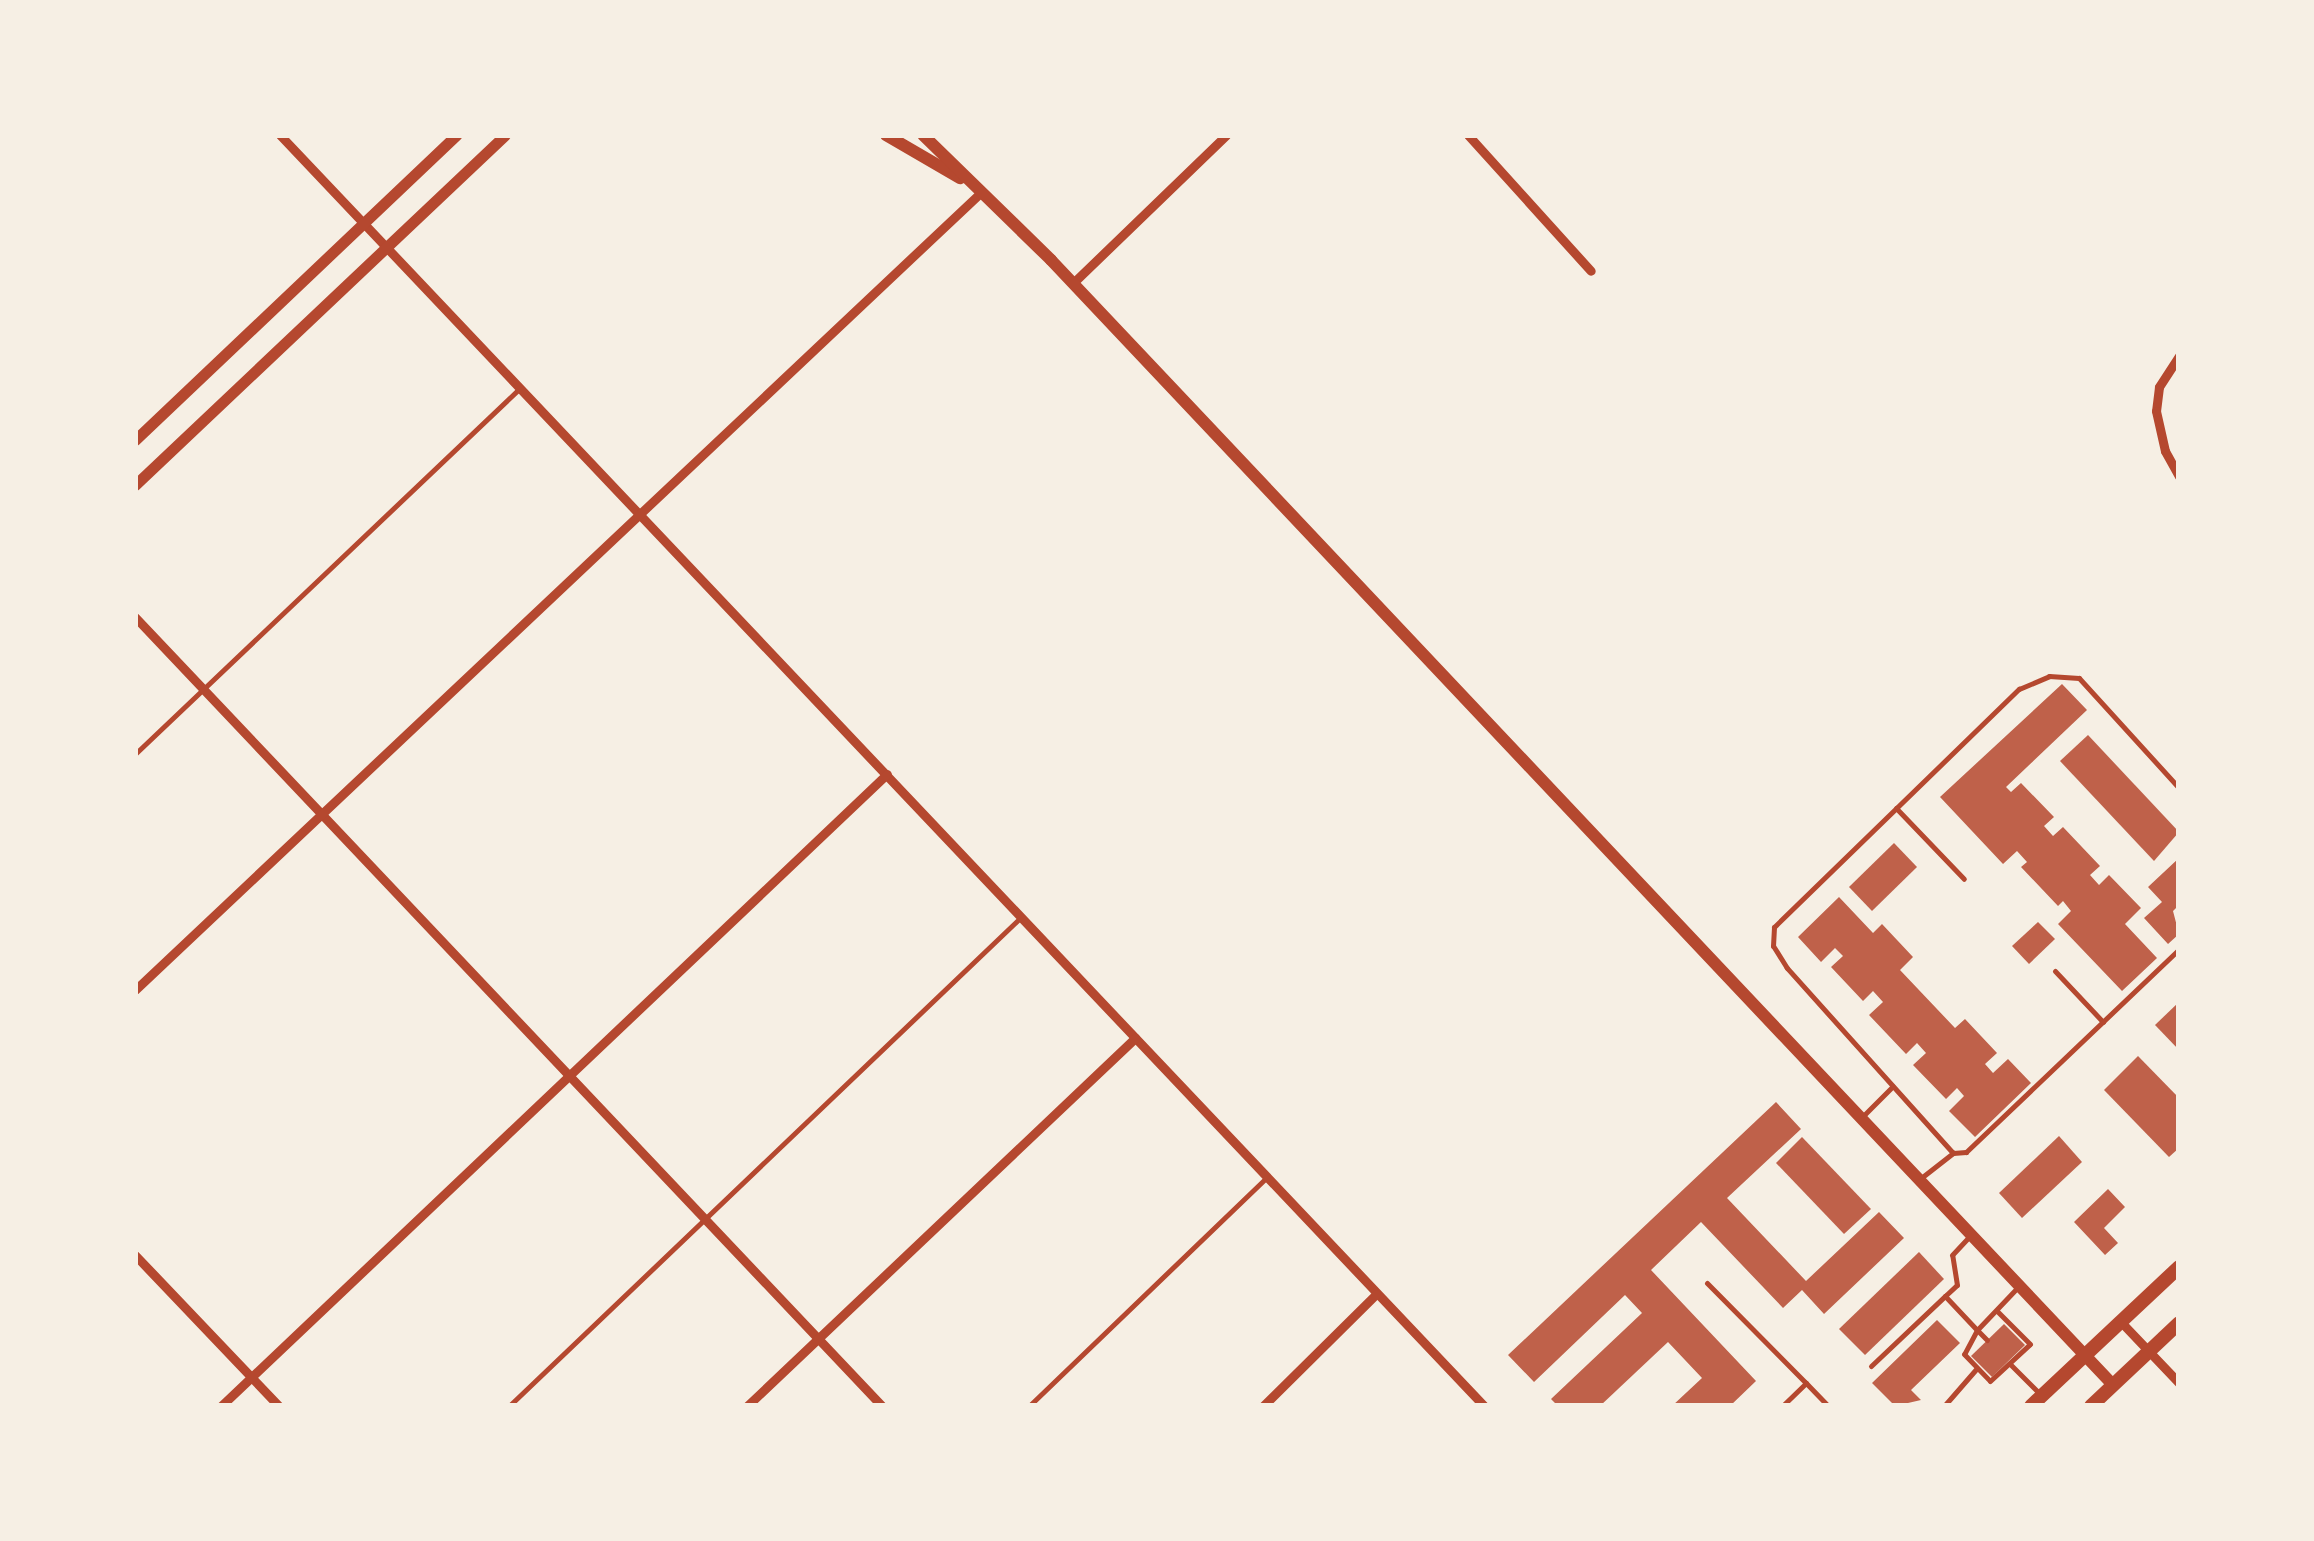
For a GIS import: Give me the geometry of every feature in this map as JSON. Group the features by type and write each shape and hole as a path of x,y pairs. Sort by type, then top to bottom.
{"main road":[{"path":"886,135 926,164 960,178 1074,283 2112,1385"},
{"path":"922,135 944,151 960,178"},
{"path":"2037,1401 2179,1267"},
{"path":"2090,1406 2179,1323"}],"street":[{"path":"280,135 1484,1406"},
{"path":"135,440 456,135"},
{"path":"135,485 505,135"},
{"path":"1074,283 1226,135"},
{"path":"1468,135 1591,271"},
{"path":"135,990 979,194"},
{"path":"2179,356 2159,387 2156,411 2165,452 2179,476"},
{"path":"135,617 882,1406"},
{"path":"221,1406 887,774"},
{"path":"747,1406 1135,1038"},
{"path":"135,1256 278,1406"},
{"path":"1263,1406 1376,1294"},
{"path":"2121,1322 2179,1384"}],"lane":[{"path":"135,754 520,388"},
{"path":"1952,1153 1773,946 1774,927 2018,690 2062,675 2079,678 2179,788"},
{"path":"1896,808 1964,880"},
{"path":"509,1406 1021,916"},
{"path":"1918,1180 1952,1153 1966,1152 2179,949"},
{"path":"2055,971 2102,1022"},
{"path":"1861,1118 1893,1086"},
{"path":"1030,1406 1267,1176"},
{"path":"1870,1366 1957,1285 1952,1256 1971,1235"},
{"path":"1707,1283 1828,1406"},
{"path":"1997,1310 2030,1344 1990,1382 1964,1354 1977,1330 2019,1286"},
{"path":"1946,1296 1987,1340"},
{"path":"2009,1363 2037,1401"},
{"path":"1944,1406 1976,1368"},
{"path":"1782,1406 1806,1383"}],"building":[{"path":"2062,684 2087,710 2006,787 2011,792 2021,783 2054,817 2044,826 2053,836 2063,827 2100,866 2090,875 2099,885 2109,875 2141,908 2125,924 2157,958 2122,991 2058,924 2071,911 2063,901 2058,906 2021,867 2027,862 2017,851 2003,864 1940,797"},
{"path":"2088,735 2179,832 2154,861 2060,761"},
{"path":"1894,843 1917,867 1872,911 1849,887"},
{"path":"2179,858 2179,905 2173,911 2179,934 2168,944 2144,918 2162,902 2148,887"},
{"path":"1839,897 1873,933 1882,924 1913,957 1900,970 1955,1028 1965,1019 1997,1053 1985,1064 1993,1073 2008,1059 2031,1083 1975,1137 1949,1111 1964,1096 1957,1088 1946,1099 1913,1065 1926,1053 1917,1043 1906,1054 1869,1015 1883,1002 1873,991 1863,1001 1831,967 1843,956 1835,948 1821,962 1798,937"},
{"path":"2038,922 2055,939 2029,964 2012,946"},
{"path":"2179,1002 2179,1050 2155,1025"},
{"path":"2138,1056 2179,1098 2179,1148 2169,1157 2104,1090"},
{"path":"1776,1102 1801,1129 1727,1198 1806,1281 1879,1212 1904,1238 1824,1314 1802,1290 1783,1308 1701,1222 1651,1270 1756,1381 1730,1406 1672,1406 1702,1378 1668,1342 1600,1406 1558,1406 1551,1399 1642,1313 1625,1295 1534,1382 1508,1355"},
{"path":"2059,1136 2082,1162 2022,1218 1999,1193"},
{"path":"1802,1137 1871,1209 1844,1234 1776,1163"},
{"path":"2108,1189 2125,1207 2104,1228 2118,1243 2105,1255 2074,1222"},
{"path":"1919,1252 1944,1279 1865,1355 1839,1329"},
{"path":"1937,1320 1960,1343 1911,1390 1921,1400 1895,1406 1872,1383"},
{"path":"2004,1324 2025,1345 1992,1377 1971,1356"}]}
